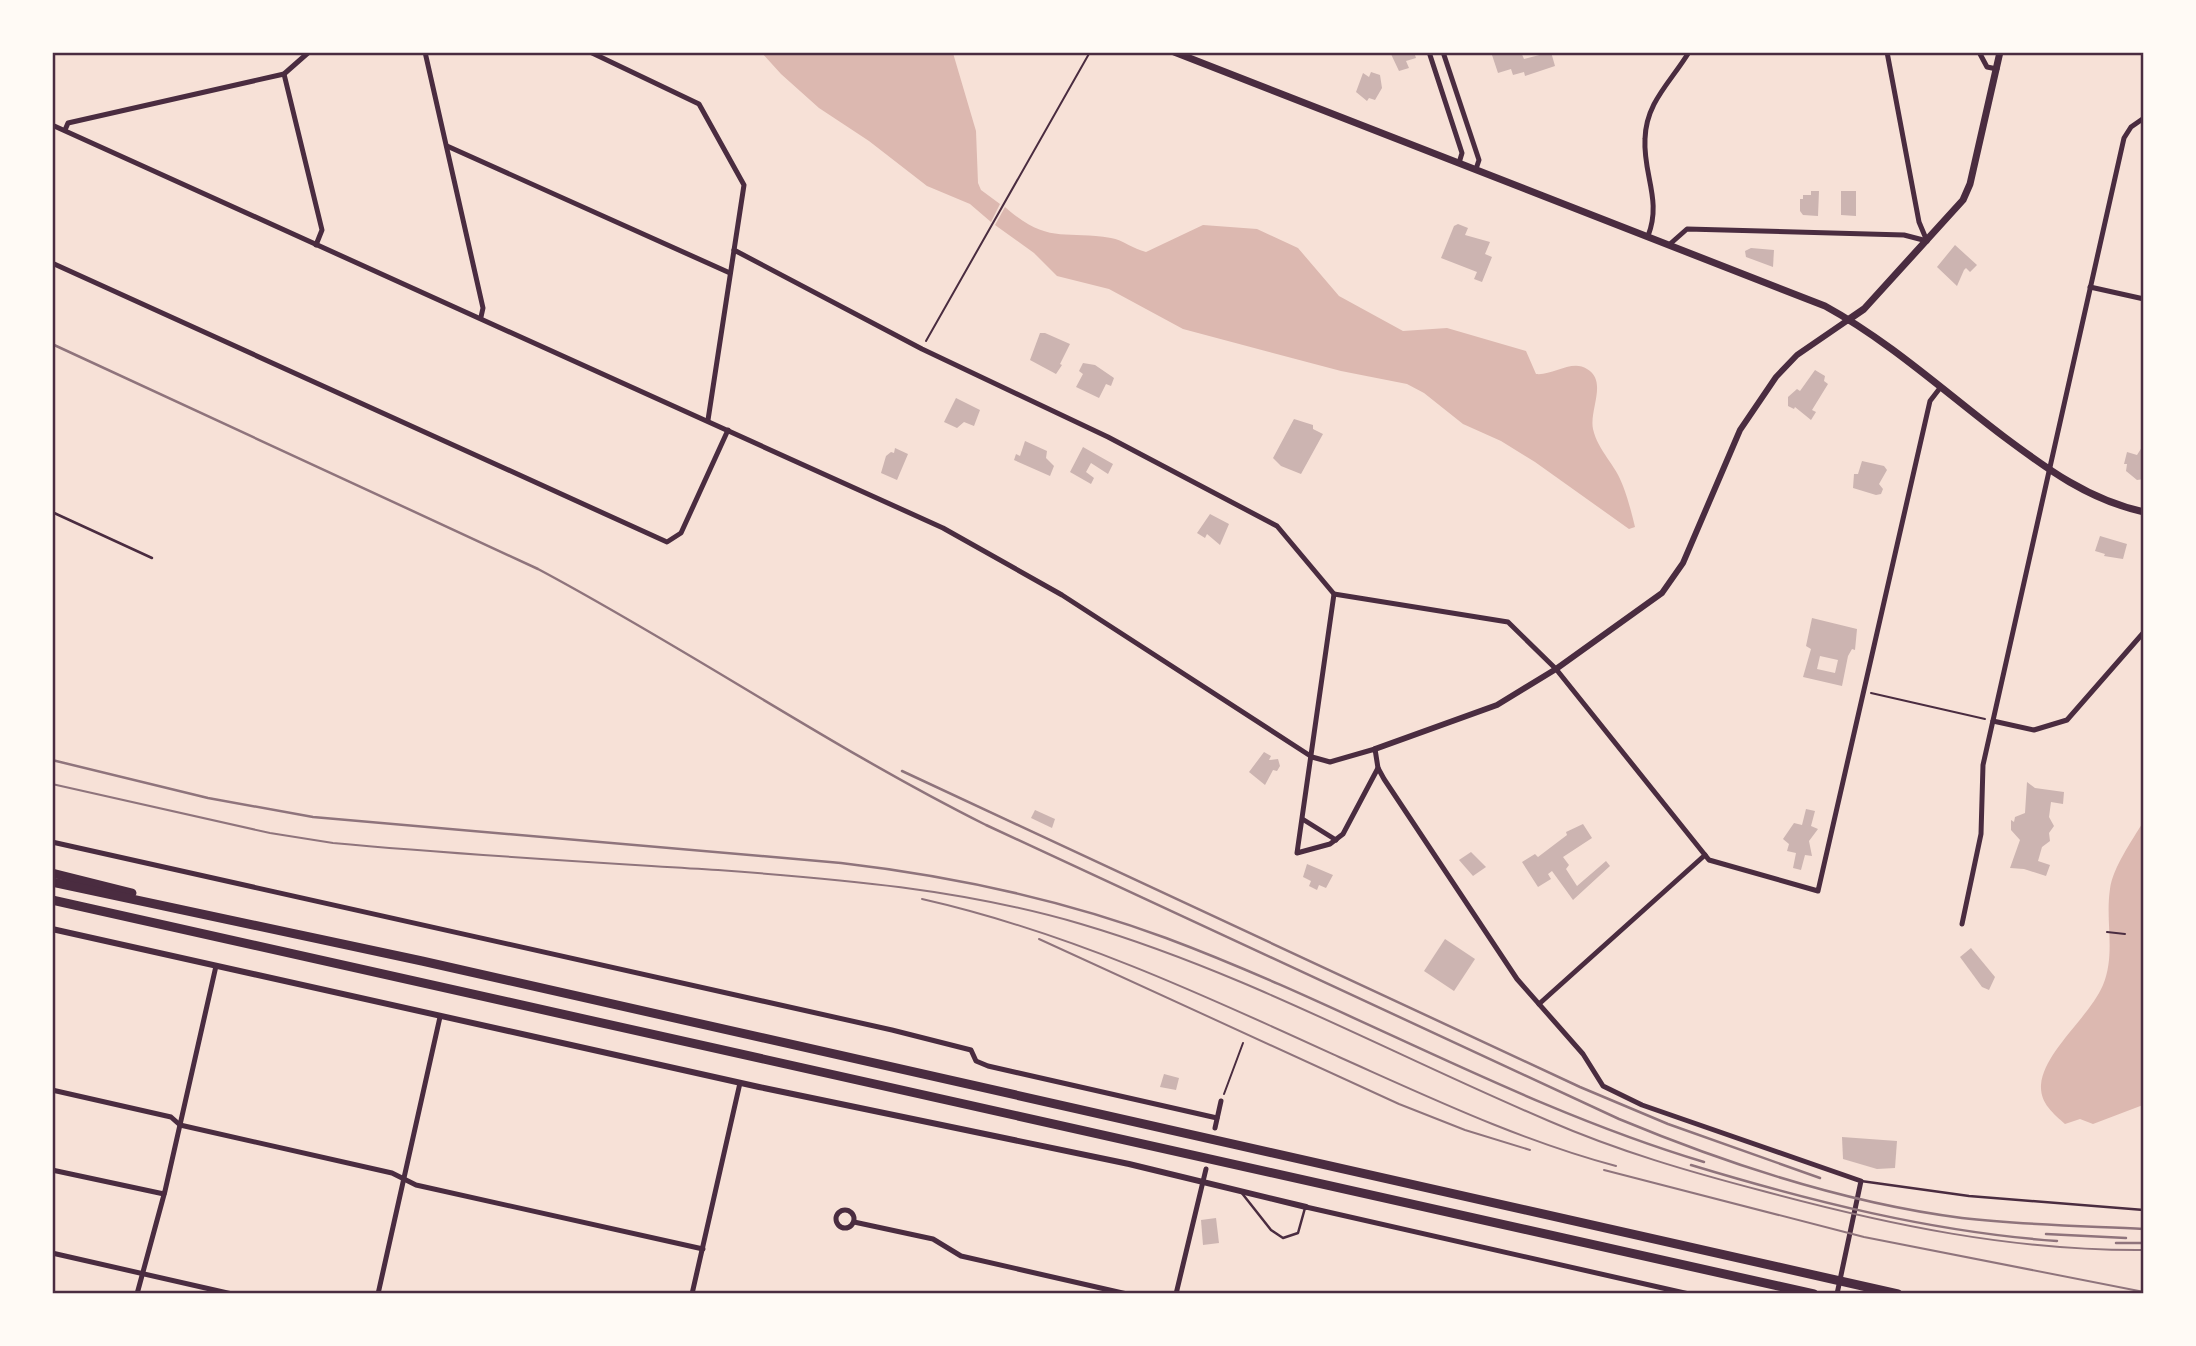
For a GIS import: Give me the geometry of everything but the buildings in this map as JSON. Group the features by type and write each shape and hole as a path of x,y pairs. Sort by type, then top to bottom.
{"highway":[{"path":"52,873 384,949 422,961"},
{"path":"52,882 422,961 1898,1293"},
{"path":"52,900 1814,1293"}],"main road":[{"path":"1174,52 1799,294 1848,320 2049,470 2114,505 2144,512"},
{"path":"1848,320 1864,309 1966,194 2000,52"}],"street":[{"path":"65,130 68,123 284,74 309,52"},
{"path":"425,52 483,308 481,317"},
{"path":"590,52 699,104 744,185 708,420"},
{"path":"1429,52 1462,153 1459,163"},
{"path":"1443,52 1479,160 1476,169"},
{"path":"1648,236 1656,212 1646,161 1646,127 1658,93 1689,52"},
{"path":"1887,52 1919,222 1927,241"},
{"path":"1979,52 1987,67 1997,69"},
{"path":"284,74 322,230 316,245"},
{"path":"1962,924 1981,834 1980,783 1990,720 2124,138 2131,127 2144,118"},
{"path":"52,125 943,528 1062,595 1312,757 1330,762 1376,749 1497,705 1556,669 1642,609 1669,584 1683,563 1740,430 1776,377 1797,355 1848,320"},
{"path":"447,146 730,273"},
{"path":"1670,244 1687,229 1904,235 1927,241"},
{"path":"734,250 922,349 1108,437 1277,526 1334,594 1508,622 1556,669 1709,860 1818,891 1930,401 1940,388"},
{"path":"52,263 667,542 682,532 728,430"},
{"path":"2090,287 2144,299"},
{"path":"1334,594 1304,820 1297,853 1336,840 1343,834 1378,768"},
{"path":"1990,720 2034,730 2067,720 2144,632"},
{"path":"1376,749 1378,768 1484,932 1539,1004 1583,1054 1600,1083 1614,1093 1861,1181 1837,1293"},
{"path":"1304,820 1336,840"},
{"path":"52,842 892,1030 971,1050 976,1061 988,1066 1217,1118"},
{"path":"1539,1004 1705,855"},
{"path":"52,929 740,1083 1129,1164 1202,1184 1689,1293"},
{"path":"136,1293 164,1194 216,966"},
{"path":"378,1293 440,1017"},
{"path":"692,1293 740,1083"},
{"path":"52,1090 171,1117 180,1125 392,1173 416,1185 702,1249"},
{"path":"1215,1128 1222,1101"},
{"path":"1176,1293 1206,1168"},
{"path":"52,1170 164,1194"},
{"path":"854,1222 933,1239 961,1256 1127,1293"},
{"path":"52,1253 232,1293"}],"lane":[{"path":"52,512 152,558"},
{"path":"1861,1181 1969,1196 2144,1209"},
{"path":"1241,1192 1271,1230 1283,1238 1298,1233 1306,1207"}],"path":[{"path":"925,344 1090,52"},
{"path":"1870,693 1990,720"},
{"path":"2107,932 2125,934"},
{"path":"1222,1101 1243,1042"}],"shaded area":[{"path":"762,53 953,53 976,131 978,183 981,190 1000,204 991,222 970,204 927,186 869,141 819,108"},
{"path":"1005,207 1033,227 1045,231 1111,238 1146,252 1203,225 1257,229 1298,248 1339,296 1403,331 1447,328 1526,351 1536,374 1575,366 1587,369 1593,374 1597,388 1592,421 1595,437 1620,478 1635,527 1629,529 1535,462 1501,441 1463,424 1424,393 1407,384 1341,371 1183,329 1109,289 1057,276 1034,253 995,225"},
{"path":"2143,822 2143,1105 2093,1124 2080,1119 2065,1124 2048,1107 2043,1097 2041,1085 2044,1072 2058,1047 2088,1010 2103,985 2110,949 2110,889 2115,872"}],"tram line":[{"path":"52,784 270,833 333,843 809,877 901,887 1036,912 1081,924 1201,966 1549,1121 1601,1142 1681,1168 1857,1215 1952,1234 2047,1246 2144,1250"},
{"path":"922,899 1030,929 1135,967 1476,1117 1545,1144 1616,1166"},
{"path":"1039,939 1399,1104 1465,1130 1530,1150"},
{"path":"1604,1170 1864,1237 2144,1292"}],"railway":[{"path":"52,344 538,569 872,764 986,825 1619,1119 1744,1166 1874,1203 1962,1218 2144,1229"},
{"path":"52,760 208,798 313,817 841,863 1006,891 1087,912 1166,938 1301,994 1567,1113 1704,1162"},
{"path":"902,771 1580,1087 1668,1124 1820,1178"},
{"path":"1691,1165 1872,1213 2010,1237 2057,1241"},
{"path":"2046,1234 2126,1238"},
{"path":"2116,1243 2144,1243"}]}
